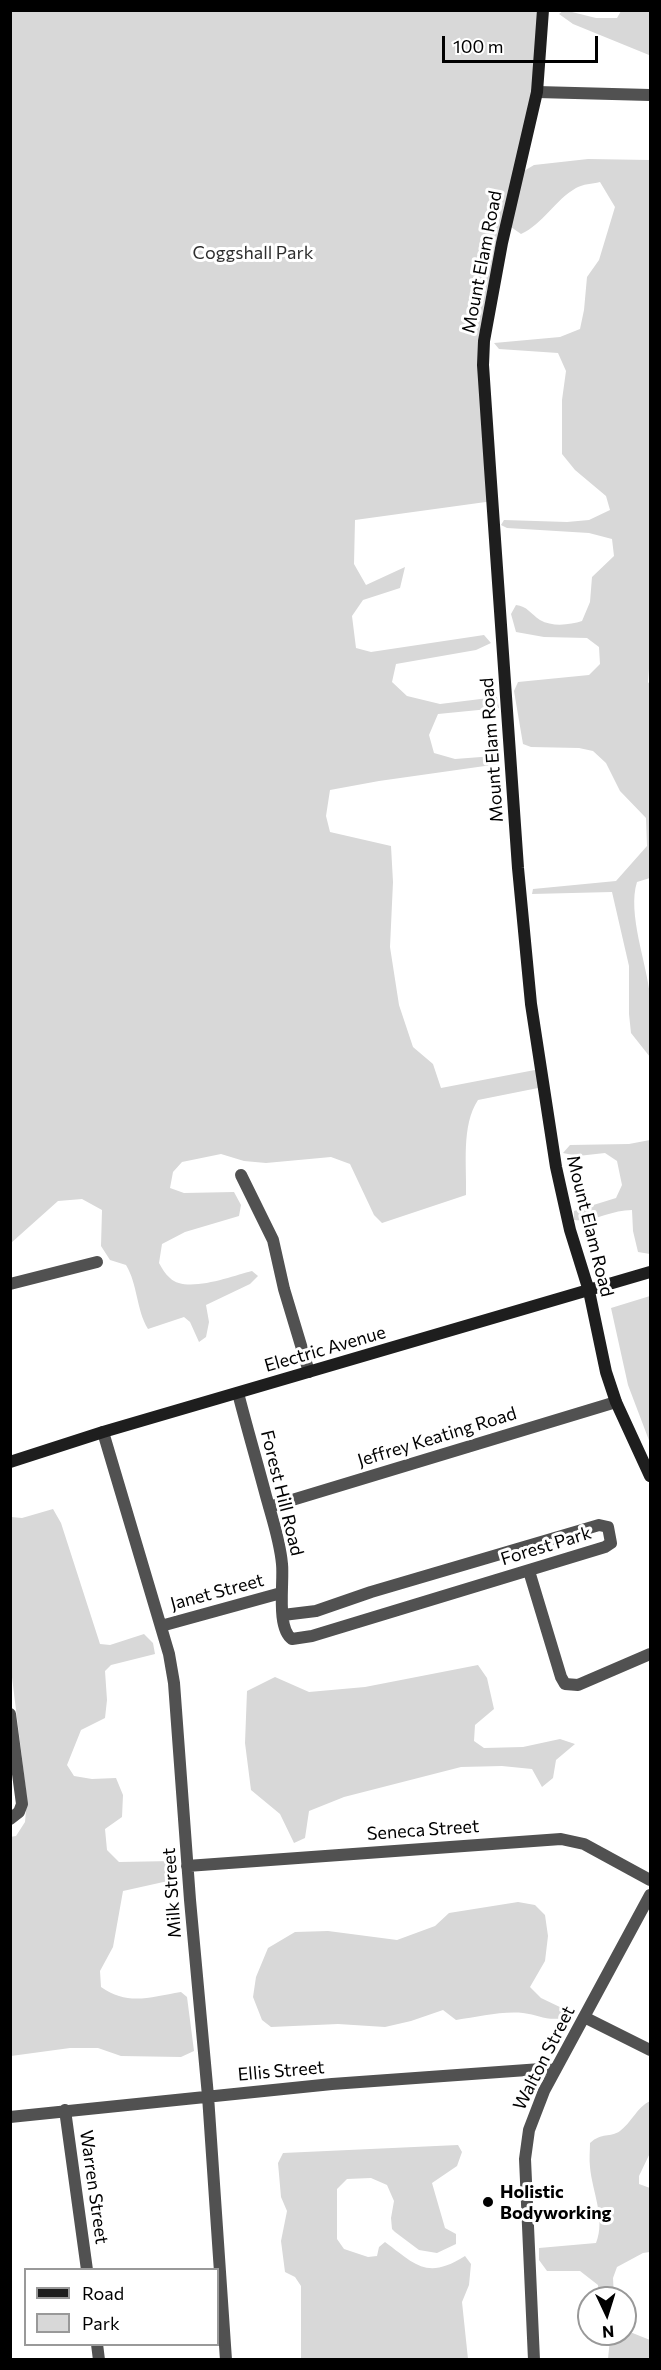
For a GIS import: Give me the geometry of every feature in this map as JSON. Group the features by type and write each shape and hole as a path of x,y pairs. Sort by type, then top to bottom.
{"main road":[{"name":"Mount Elam Road","path":"543,10 537,92 502,243 484,341 483,365 518,868 531,1004 556,1167 570,1230 589,1291 602,1357 616,1402 651,1476"},
{"name":"Electric Avenue","path":"10,1462 103,1432 651,1272"}],"street":[{"path":"537,92 651,95"},
{"path":"241,1175 273,1240 284,1289 309,1372"},
{"path":"10,1284 97,1263"},
{"name":"Forest Hill Road","path":"238,1394 282,1557 281,1593 285,1629 289,1637"},
{"name":"Jeffrey Keating Road","path":"269,1507 616,1402"},
{"name":"Milk Street","path":"103,1432 161,1626 174,1681 208,2096 226,2360"},
{"name":"Forest Park","path":"283,1615 315,1611 371,1592 599,1525 606,1526 609,1530 611,1540 607,1546 312,1636 298,1640 289,1637"},
{"path":"529,1571 561,1677 567,1685 578,1684 651,1654"},
{"name":"Janet Street","path":"161,1626 281,1593"},
{"path":"10,1714 22,1798 21,1809 14,1817"},
{"name":"Seneca Street","path":"188,1866 561,1839 584,1844 651,1880"},
{"name":"Walton Street","path":"534,2360 525,2144 536,2108 555,2070 651,1895"},
{"path":"584,2017 651,2050"},
{"name":"Ellis Street","path":"10,2116 451,2075 555,2070"},
{"name":"Warren Street","path":"65,2110 87,2268"}],"green space":[{"path":"564,10 596,18 617,18 621,11 650,11 650,62 649,55 573,24 559,14"},
{"name":"Coggshall Park","path":"11,11 543,11 537,92 484,341 493,501 355,520 354,564 366,585 405,567 400,588 363,600 352,616 356,648 371,652 484,635 491,643 476,650 396,664 392,682 407,696 440,704 497,697 499,708 438,714 429,735 434,753 455,759 494,756 499,764 330,790 326,816 330,832 391,846 393,882 390,947 399,1005 413,1047 433,1064 441,1088 540,1069 543,1087 478,1100 467,1134 466,1195 382,1223 374,1215 350,1164 331,1157 266,1163 244,1161 221,1154 182,1162 173,1172 170,1188 184,1193 234,1192 241,1205 239,1216 185,1232 162,1244 159,1263 164,1271 177,1282 187,1284 210,1282 252,1271 258,1276 250,1284 206,1305 209,1322 206,1337 199,1342 190,1322 184,1317 148,1329 126,1265 110,1260 101,1246 102,1210 82,1199 58,1201 11,1243"},
{"path":"588,159 650,160 650,655 648,682 650,685 650,878 637,882 634,908 651,1004 650,1057 631,1033 629,966 612,892 532,894 533,889 616,881 647,846 646,818 620,791 606,763 593,751 579,748 531,747 523,744 514,691 518,682 589,675 600,664 599,647 587,638 544,637 516,632 511,614 516,605 550,624 582,621 590,602 592,577 614,556 612,539 589,533 507,528 501,525 504,520 567,522 589,520 610,510 606,496 575,470 562,454 562,400 566,371 558,353 499,349 494,343 560,337 580,329 587,277 599,260 615,207 600,182 576,188 529,230 521,234 511,227 524,171 534,165"},
{"path":"650,1140 650,1254 638,1252 633,1231 632,1210 574,1220 574,1211 616,1198 622,1185 617,1161 605,1153 578,1156 563,1153 570,1145 629,1144"},
{"path":"650,1296 650,1443 628,1385 611,1308"},
{"path":"53,1509 61,1523 100,1644 110,1645 144,1634 153,1643 155,1654 111,1665 105,1671 107,1700 105,1718 81,1730 67,1765 74,1776 92,1779 116,1778 123,1795 122,1817 105,1829 107,1850 119,1862 173,1861 177,1876 168,1881 123,1891 113,1947 100,1971 101,1987 121,1996 139,1999 181,1992 187,1997 194,2051 181,2057 121,2056 98,2048 70,2048 11,2056 10,1837 16,1836 25,1822 27,1799 10,1661 11,1517 22,1518"},
{"path":"478,1665 487,1678 494,1709 475,1725 474,1741 484,1748 523,1747 560,1739 575,1744 556,1760 553,1778 542,1787 532,1769 502,1766 461,1767 344,1797 309,1811 305,1838 294,1843 280,1814 251,1790 245,1743 247,1691 275,1677 309,1692 365,1687"},
{"path":"518,1902 535,1905 545,1915 548,1936 545,1961 530,1987 541,1998 564,2009 564,2018 515,2013 456,2020 443,2010 385,2027 338,2024 271,2027 262,2020 253,1997 256,1977 268,1948 295,1932 328,1931 397,1940 435,1926 449,1913"},
{"path":"650,2101 650,2153 639,2176 639,2184 650,2188 650,2252 643,2253 617,2267 613,2278 613,2286 598,2286 580,2271 547,2271 539,2260 539,2248 596,2243 600,2224 591,2176 590,2143 598,2137 620,2131"},
{"path":"458,2145 462,2152 457,2166 432,2183 445,2228 456,2234 456,2244 437,2253 419,2250 395,2232 392,2229 391,2218 394,2201 387,2185 371,2178 347,2179 337,2189 337,2239 344,2249 368,2257 377,2256 379,2247 385,2242 422,2267 441,2267 465,2256 471,2264 469,2285 462,2302 468,2359 301,2359 301,2286 295,2277 285,2272 281,2241 287,2211 281,2197 278,2163 283,2153"},
{"path":"637,2335 650,2340 650,2359 608,2359 609,2346 637,2346"}],"place":[{"name":"Holistic Bodyworking","path":"488,2202"}]}
